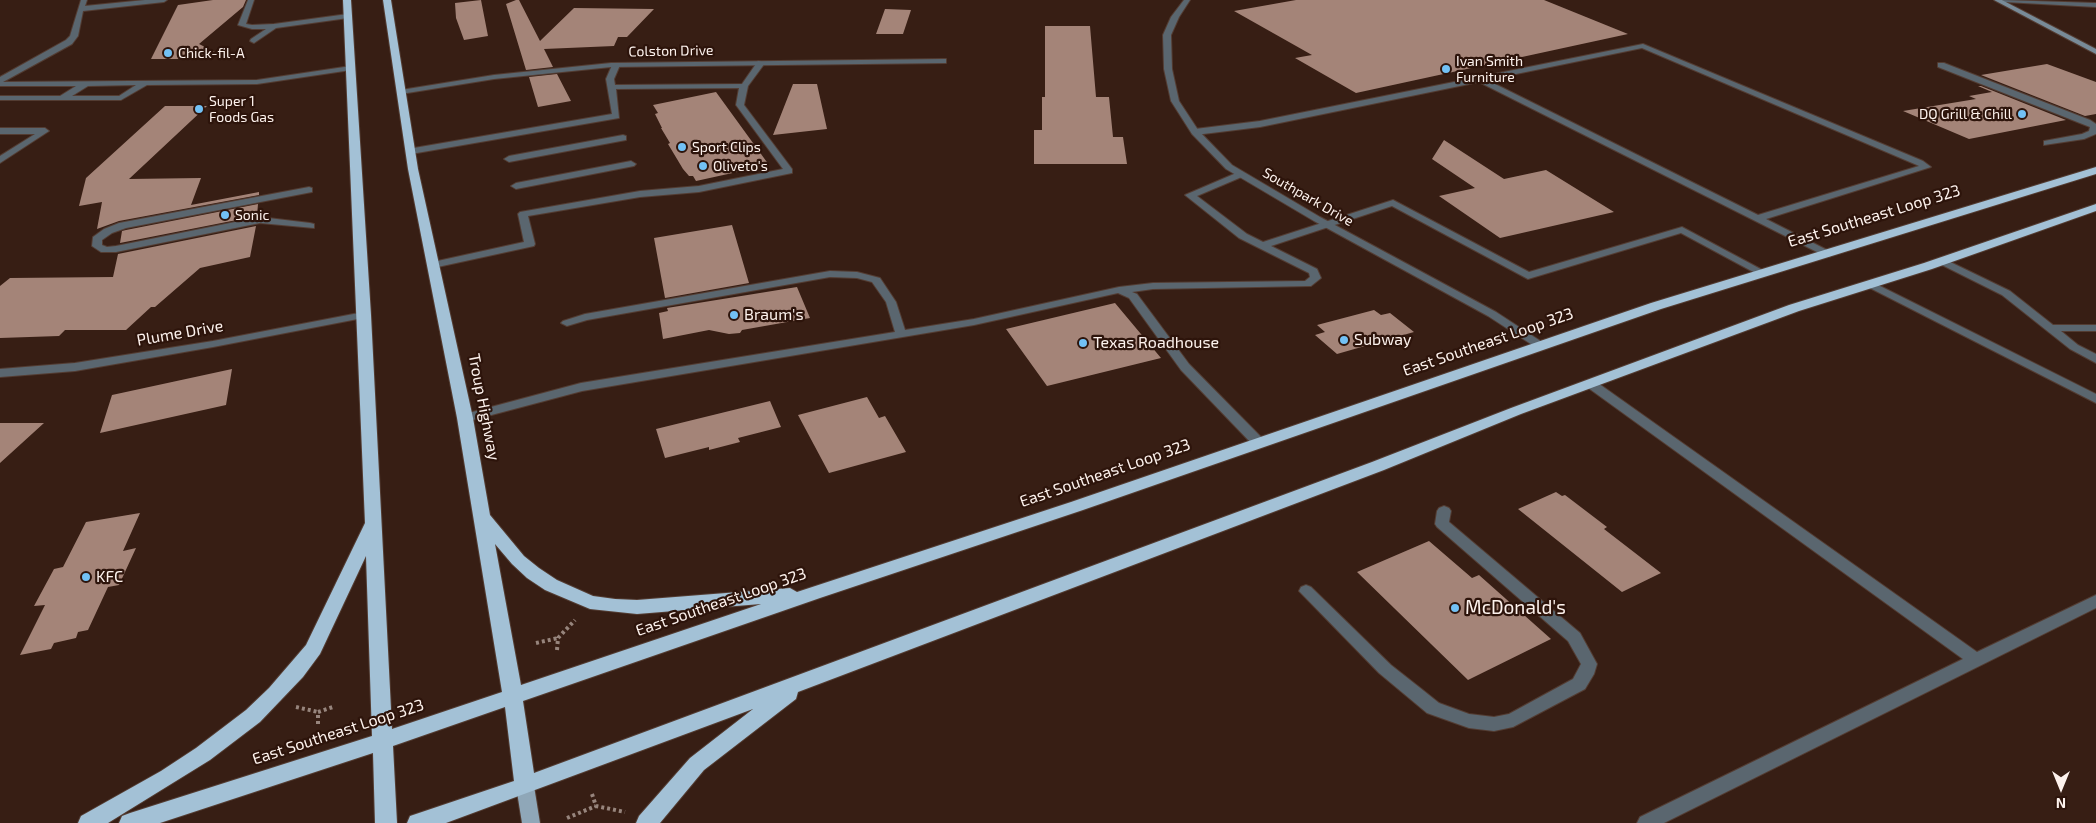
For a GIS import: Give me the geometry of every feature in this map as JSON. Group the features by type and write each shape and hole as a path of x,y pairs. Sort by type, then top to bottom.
{"highway":[{"path":"347,0 364,315 386,823"},
{"name":"Troup Highway","path":"387,0 411,151 465,418 513,696 526,786"},
{"name":"East Southeast Loop 323","path":"130,823 382,741 814,593 1077,506 1656,306 2096,170"},
{"path":"418,823 526,786 804,682 1378,466 1516,411 1794,308 1942,261 2096,207"},
{"path":"482,516 518,560 534,574 557,589 590,602 637,607 814,593"},
{"path":"89,823 168,777 203,754 253,716 276,694 313,649 373,524"},
{"path":"647,823 697,764 745,725 804,682"}],"main road":[{"path":"1996,0 2096,52"},
{"name":"Troup Highway","path":"526,786 531,823"}],"street":[{"path":"0,82 69,42 74,36 84,0"},
{"path":"80,9 164,0"},
{"path":"251,0 242,24 252,27 274,26 348,16"},
{"name":"Southpark Drive","path":"1187,0 1175,17 1167,35 1168,69 1175,101 1195,132 1229,167 1326,224 1492,314 1541,346"},
{"path":"2005,0 2096,5"},
{"path":"254,42 274,26"},
{"path":"1195,132 1260,124 1643,46 1926,167 1757,218"},
{"name":"Colston Drive","path":"401,92 503,76 616,65 943,61"},
{"path":"434,265 530,244 523,214 640,194 700,189 789,171 740,105 744,86 761,63"},
{"path":"411,151 616,116 610,79 616,65"},
{"path":"1941,65 2094,126 2093,132 2084,136 2047,143"},
{"path":"0,82 24,84 257,82 350,68"},
{"path":"1479,79 1827,254"},
{"path":"1,98 24,84"},
{"path":"62,98 86,84"},
{"path":"1,98 121,98 144,84"},
{"path":"611,88 744,86"},
{"path":"0,131 45,131 0,160"},
{"path":"508,159 623,138"},
{"path":"516,186 631,164"},
{"path":"465,418 581,388 974,322 1119,290 1153,286 1307,284 1316,278 1313,271 1243,236 1190,195 1241,174"},
{"path":"309,190 123,225 108,231 97,239 97,246 105,250 116,249 260,220 310,226"},
{"path":"1263,245 1393,203 1528,276 1682,230 1763,273"},
{"path":"1942,261 2006,293 2074,347 2096,359"},
{"path":"567,323 585,317 830,274 857,276 876,280 891,302 902,334"},
{"path":"1870,284 2096,399"},
{"path":"1119,290 1133,296 1185,367 1258,443"},
{"name":"Plume Drive","path":"0,373 75,367 213,344 364,315"},
{"path":"2051,328 2096,328"},
{"path":"1591,384 1976,660"},
{"path":"1306,591 1385,669 1434,708 1460,718 1494,724 1513,720 1579,684 1586,674 1589,664 1574,637 1442,524 1444,511"},
{"path":"1646,823 2096,601"}],"path":[{"path":"536,643 558,638 579,615"},
{"path":"557,650 558,638"},
{"path":"286,705 318,712 333,707"},
{"path":"318,712 318,724"},
{"path":"592,794 596,806"},
{"path":"567,818 596,806 627,812"}],"building":[{"path":"213,0 246,0 243,7 199,44 215,52 180,59 151,59 178,5"},
{"path":"481,0 488,36 464,40 456,18 455,3"},
{"path":"519,0 540,41 574,8 654,9 627,37 618,37 614,46 544,49 553,67 526,70 506,4"},
{"path":"1296,0 1544,0 1628,34 1356,93 1295,58 1312,55 1234,11"},
{"path":"885,9 911,10 903,34 876,34"},
{"path":"1045,26 1090,26 1096,97 1109,97 1113,137 1123,137 1127,164 1034,164 1034,130 1042,130 1042,97 1045,97"},
{"path":"2047,64 2096,82 2096,114 2085,116 1981,75"},
{"path":"557,74 571,101 538,107 529,77"},
{"path":"793,84 817,84 827,129 773,135"},
{"path":"1978,86 2066,120 1969,139 1903,111 1976,99 1969,96 1992,92"},
{"path":"716,92 769,165 696,181 693,176 689,176 683,169 668,144 670,143 661,128 655,114 658,113 653,105"},
{"path":"165,106 207,106 129,179 201,178 191,205 259,192 259,195 119,221 97,229 102,202 79,206 86,178"},
{"path":"1444,140 1504,179 1546,170 1614,212 1500,238 1439,196 1475,188 1432,159"},
{"path":"258,204 257,216 120,243 122,231"},
{"path":"732,225 749,283 665,298 654,238"},
{"path":"256,226 250,257 200,268 155,307 151,307 126,330 65,330 59,336 0,338 0,286 10,278 113,277 118,254"},
{"name":"Braum's","path":"797,287 810,318 742,330 740,333 729,334 709,330 663,339 659,313 668,311 667,308"},
{"name":"Texas Roadhouse","path":"1115,303 1161,358 1047,386 1006,329"},
{"path":"1374,310 1381,315 1390,313 1414,332 1337,354 1315,335 1325,332 1317,325"},
{"path":"232,369 226,405 100,433 112,395"},
{"path":"867,397 879,418 885,416 906,452 829,473 798,415"},
{"path":"770,401 781,427 738,438 740,442 709,450 709,447 665,458 656,429"},
{"path":"0,423 44,423 0,463"},
{"path":"1556,492 1562,496 1565,495 1607,527 1604,529 1661,573 1622,592 1518,509"},
{"name":"KFC","path":"140,513 123,551 136,548 119,585 108,587 88,630 78,632 76,638 54,643 51,649 20,655 45,605 34,606 54,569 63,567 86,522"},
{"name":"McDonald's","path":"1429,541 1472,578 1479,575 1551,639 1468,680 1357,572"}],"place":[{"name":"Chick-fil-A","path":"168,53"},
{"name":"Ivan Smith Furniture","path":"1446,69"},
{"name":"Super 1 Foods Gas","path":"199,109"},
{"name":"DQ Grill & Chill","path":"2022,114"},
{"name":"Sport Clips","path":"682,147"},
{"name":"Oliveto's","path":"703,166"},
{"name":"Sonic","path":"225,215"},
{"name":"Braum's","path":"734,315"},
{"name":"Subway","path":"1344,340"},
{"name":"Texas Roadhouse","path":"1083,343"},
{"name":"KFC","path":"86,577"},
{"name":"McDonald's","path":"1455,608"}]}
